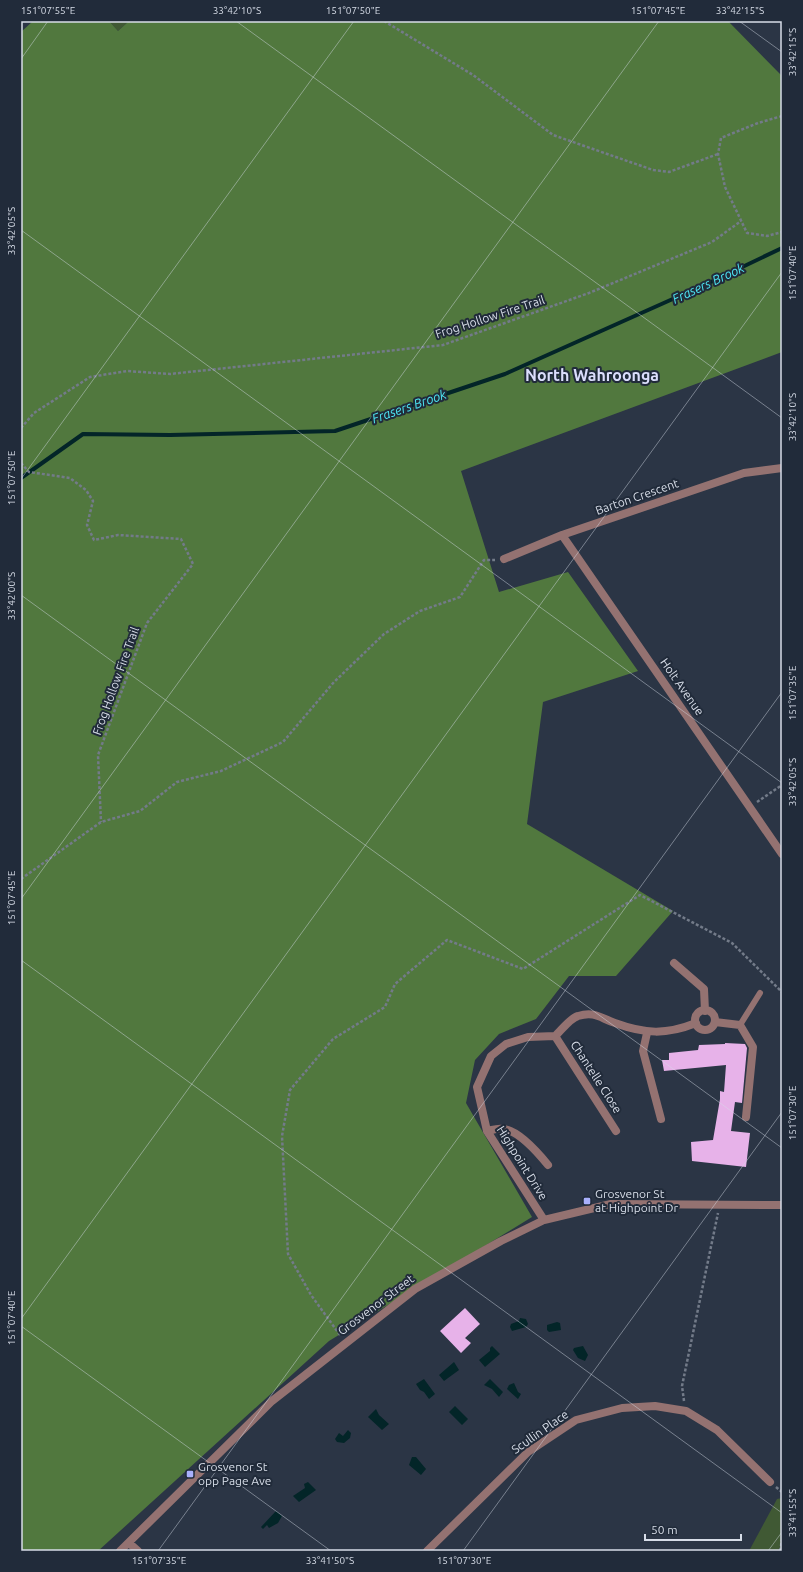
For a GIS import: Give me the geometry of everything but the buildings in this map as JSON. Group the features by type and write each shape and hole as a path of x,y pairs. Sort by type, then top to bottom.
{"street":[{"name":"Barton Crescent","path":"504,559 562,535 744,473 782,468"},
{"name":"Holt Avenue","path":"562,535 782,854"},
{"path":"674,962 704,989 705,1011"},
{"path":"705,1011 713,1015 715,1022 706,1030 700,1028 696,1023 697,1014 705,1011"},
{"path":"555,1036 576,1016 594,1014 615,1023 647,1033 673,1031 696,1023"},
{"path":"715,1022 740,1025 754,1047 746,1117"},
{"path":"647,1033 643,1051 661,1119"},
{"name":"Highpoint Drive","path":"544,1220 487,1131 477,1087 491,1056 506,1044 528,1037 555,1036"},
{"name":"Chantelle Close","path":"555,1036 616,1131"},
{"path":"487,1131 502,1129 509,1130 538,1152 548,1164"},
{"name":"Grosvenor Street","path":"120,1551 272,1401 345,1343 416,1289 544,1220 611,1204 720,1203 782,1205"},
{"name":"Scullin Place","path":"427,1551 528,1452 576,1420 622,1408 648,1406 686,1411 717,1430 770,1482"},
{"path":"129,1542 138,1551"}],"lane":[{"path":"740,1025 760,993"}],"path":[{"path":"384,21 473,75 553,135 653,170 669,172 718,154"},
{"path":"782,116 758,123 721,138 718,154 724,187 747,233 767,236 782,232"},
{"name":"Frog Hollow Fire Trail","path":"21,428 34,413 90,377 127,371 170,374 443,345 589,293 712,242 741,221"},
{"name":"Frog Hollow Fire Trail","path":"21,463 30,472 70,478 86,490 93,501 87,525 94,540 118,535 181,538 193,564 147,623 98,755 101,822"},
{"path":"21,879 101,822 140,811 177,782 221,770 283,742 334,682 384,634 420,611 460,598 484,560 504,559"},
{"path":"750,806 782,785"},
{"path":"345,1343 311,1295 288,1254 282,1136 290,1090 334,1039 385,1007 395,984 447,940 523,969 640,895 732,943 782,992"},
{"path":"686,1411 682,1386 720,1203"},
{"path":"780,1551 782,1540"}],"green space":[{"path":"33,21 109,21 118,31 129,21 728,21 782,76 782,352 461,471 499,592 568,572 638,671 543,702 527,824 673,911 616,976 569,976 536,1019 499,1034 475,1060 466,1103 532,1217 329,1341 98,1551 21,1551 21,32"},
{"path":"109,21 129,21 118,31"},
{"path":"782,1498 782,1551 749,1551 777,1499"}],"shaded area":[{"path":"520,1318 526,1319 528,1324 526,1327 512,1331 510,1327 511,1324 519,1321"},
{"path":"557,1322 560,1323 561,1330 549,1332 547,1330 547,1325"},
{"path":"492,1346 500,1354 485,1367 479,1360 490,1351"},
{"path":"583,1346 588,1355 585,1361 578,1358 573,1350 574,1348"},
{"path":"454,1362 459,1370 444,1381 439,1375"},
{"path":"424,1379 435,1394 429,1399 416,1384"},
{"path":"490,1379 503,1392 499,1397 492,1389 484,1385"},
{"path":"514,1383 518,1392 521,1394 518,1399 507,1389 509,1385"},
{"path":"455,1406 468,1419 462,1425 449,1412"},
{"path":"376,1409 379,1415 389,1424 382,1430 368,1417"},
{"path":"348,1430 351,1433 350,1438 344,1443 337,1442 335,1439 339,1433 343,1436"},
{"path":"412,1457 416,1457 426,1469 421,1475 409,1465"},
{"path":"308,1482 316,1490 299,1502 293,1496 305,1488 304,1484"},
{"path":"276,1511 282,1516 278,1523 269,1528 267,1525 263,1529 261,1527"}],"waterway":[{"name":"Frasers Brook","path":"21,478 83,434 170,435 335,431 505,374 713,281 782,248"}],"place":[{"name":"Grosvenor St at Highpoint Dr","path":"587,1201"},
{"name":"Grosvenor St opp Page Ave","path":"190,1474"}],"district":[{"name":"North Wahroonga","path":"592,375"}]}
